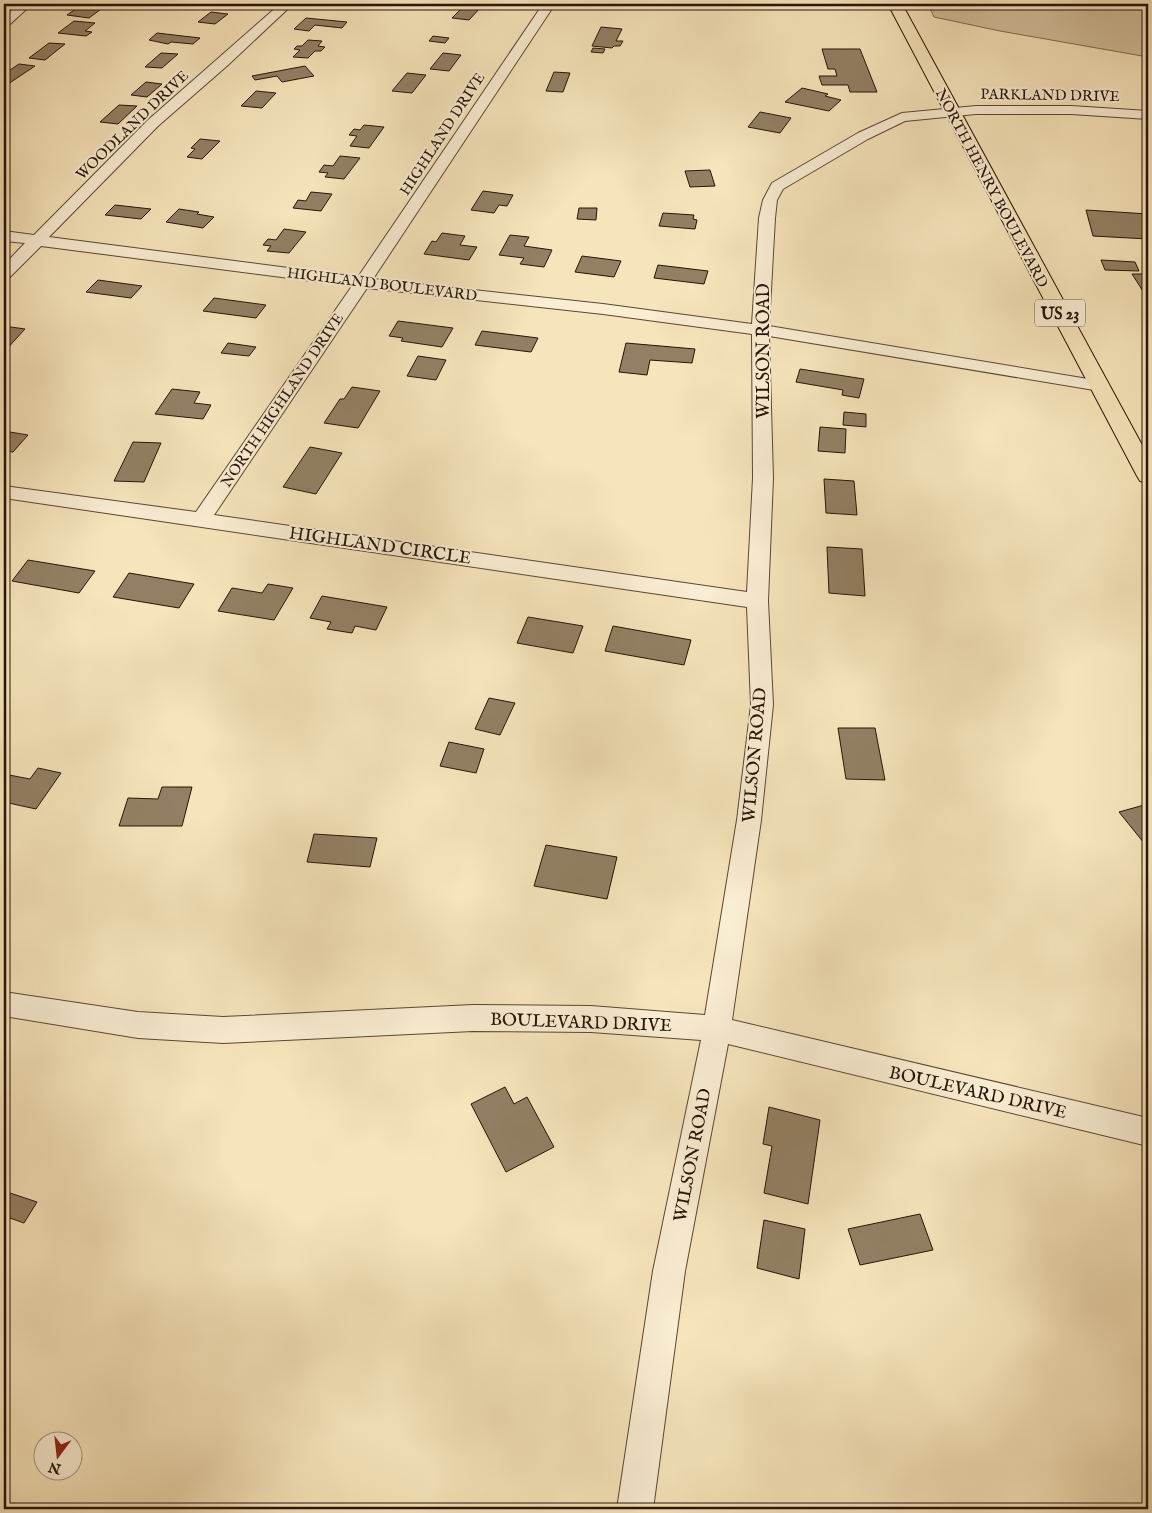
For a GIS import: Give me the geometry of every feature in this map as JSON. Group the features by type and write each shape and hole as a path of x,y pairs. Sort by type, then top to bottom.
{"main road":[{"name":"NORTH HENRY BOULEVARD","path":"894,4 1148,476"}],"street":[{"path":"4,23 26,4"},
{"name":"WOODLAND DRIVE","path":"4,274 153,123 224,62 287,4"},
{"name":"HIGHLAND DRIVE","path":"363,282 548,4"},
{"name":"PARKLAND DRIVE","path":"951,111 1064,110 1148,115"},
{"name":"WILSON ROAD","path":"635,1509 669,1271 717,1029 749,820 762,705 757,601 764,478 760,330 767,218 770,200 777,186 863,136 902,117 951,111"},
{"name":"HIGHLAND BOULEVARD","path":"4,236 760,330 1100,386"},
{"name":"NORTH HIGHLAND DRIVE","path":"201,518 363,282"},
{"name":"HIGHLAND CIRCLE","path":"4,492 201,518 757,601"},
{"name":"BOULEVARD DRIVE","path":"4,1004 138,1025 223,1030 473,1018 591,1019 717,1029 1148,1132"}],"shaded area":[{"path":"928,4 1148,4 1148,57 1000,31 934,17"}],"building":[{"path":"83,4 108,4 89,18 67,15"},
{"path":"465,5 481,7 469,20 452,18"},
{"path":"211,12 228,14 215,24 198,22"},
{"path":"306,18 347,22 342,28 315,25 309,31 294,29"},
{"path":"74,21 95,23 85,31 92,32 86,36 58,33"},
{"path":"601,27 622,29 616,41 623,41 620,46 612,48 592,46"},
{"path":"157,33 200,38 193,44 171,42 168,44 149,40"},
{"path":"433,36 449,38 445,43 429,41"},
{"path":"308,40 322,41 318,46 325,47 321,51 315,51 308,58 293,57 300,50 294,49 297,46 302,46"},
{"path":"49,43 65,44 45,60 29,58"},
{"path":"593,48 605,49 603,53 591,52"},
{"path":"822,49 860,49 877,92 850,92 848,85 822,85 819,76 837,76 835,69 828,69"},
{"path":"161,53 178,54 162,68 145,67"},
{"path":"443,53 461,55 449,71 430,69"},
{"path":"19,64 35,66 8,84 4,84 4,74"},
{"path":"305,66 314,76 282,82 277,76 255,80 252,76"},
{"path":"554,72 570,73 563,92 546,91"},
{"path":"407,73 426,75 412,93 392,91"},
{"path":"146,82 162,84 147,97 131,95"},
{"path":"802,88 828,94 825,96 841,100 829,111 785,102"},
{"path":"256,91 276,93 262,108 241,106"},
{"path":"119,105 137,106 118,124 100,122"},
{"path":"760,112 791,118 780,133 748,127"},
{"path":"364,125 384,127 369,148 350,146 357,136 349,135 354,129 360,130"},
{"path":"200,139 220,141 202,159 187,157 195,149 191,148"},
{"path":"340,156 360,158 344,179 325,177 328,173 319,172 324,165 333,166"},
{"path":"710,170 715,186 690,187 685,171"},
{"path":"483,191 513,195 507,206 499,205 494,213 471,210"},
{"path":"311,192 332,194 321,211 293,208 298,200 306,201"},
{"path":"115,205 151,209 141,219 105,215"},
{"path":"579,208 597,208 596,220 577,219"},
{"path":"179,209 199,212 197,214 214,217 203,228 166,222"},
{"path":"1086,210 1148,214 1148,239 1093,236"},
{"path":"663,213 694,215 693,219 697,220 695,229 659,226"},
{"path":"284,229 306,232 289,253 267,251 271,246 263,245 268,239 276,240"},
{"path":"442,233 465,236 460,245 477,247 469,260 424,254 432,241 436,242"},
{"path":"510,235 529,237 524,246 552,250 544,267 520,264 524,258 499,255"},
{"path":"582,256 621,261 614,277 575,272"},
{"path":"1101,260 1135,262 1139,271 1105,270"},
{"path":"658,265 708,271 704,284 654,278"},
{"path":"1132,274 1148,274 1148,296 1146,296"},
{"path":"98,280 142,286 131,298 86,292"},
{"path":"214,298 266,305 256,318 203,311"},
{"path":"398,321 453,328 442,347 401,341 403,338 389,336"},
{"path":"4,326 25,329 4,352"},
{"path":"482,331 538,338 531,352 475,345"},
{"path":"228,343 256,347 249,356 221,353"},
{"path":"626,343 695,349 692,363 650,360 647,375 619,372"},
{"path":"418,356 446,360 436,380 407,376"},
{"path":"800,369 864,379 859,398 842,395 843,390 796,382"},
{"path":"352,387 380,391 358,428 324,423 340,399 344,399"},
{"path":"172,389 200,392 194,403 211,405 203,419 155,414"},
{"path":"844,412 866,414 866,427 843,425"},
{"path":"820,427 846,429 845,453 818,451"},
{"path":"4,431 28,435 13,452 4,451"},
{"path":"133,442 161,443 144,482 114,481"},
{"path":"310,447 342,453 316,494 283,487"},
{"path":"824,479 854,481 857,515 826,513"},
{"path":"827,547 862,549 865,596 829,593"},
{"path":"28,560 95,571 79,593 12,581"},
{"path":"129,573 194,584 179,608 113,597"},
{"path":"268,584 293,588 274,620 218,611 232,588 262,593"},
{"path":"322,596 387,607 376,630 355,626 352,633 327,629 331,622 310,618"},
{"path":"528,617 583,626 573,653 517,643"},
{"path":"613,626 691,640 684,665 605,651"},
{"path":"489,698 515,703 500,735 475,729"},
{"path":"838,728 875,728 885,780 846,779"},
{"path":"449,742 484,749 476,773 440,766"},
{"path":"38,768 61,773 36,809 4,802 4,774 30,779"},
{"path":"162,787 192,787 182,826 119,826 128,798 158,799"},
{"path":"1144,805 1148,811 1148,848 1119,812"},
{"path":"314,834 377,838 370,867 307,862"},
{"path":"546,845 617,857 607,899 534,886"},
{"path":"505,1087 514,1104 527,1097 554,1147 506,1172 471,1104"},
{"path":"769,1107 820,1120 808,1204 764,1193 772,1146 763,1144"},
{"path":"4,1191 37,1202 24,1223 4,1216"},
{"path":"920,1214 933,1250 860,1265 848,1229"},
{"path":"764,1220 805,1229 799,1279 757,1268"}]}
